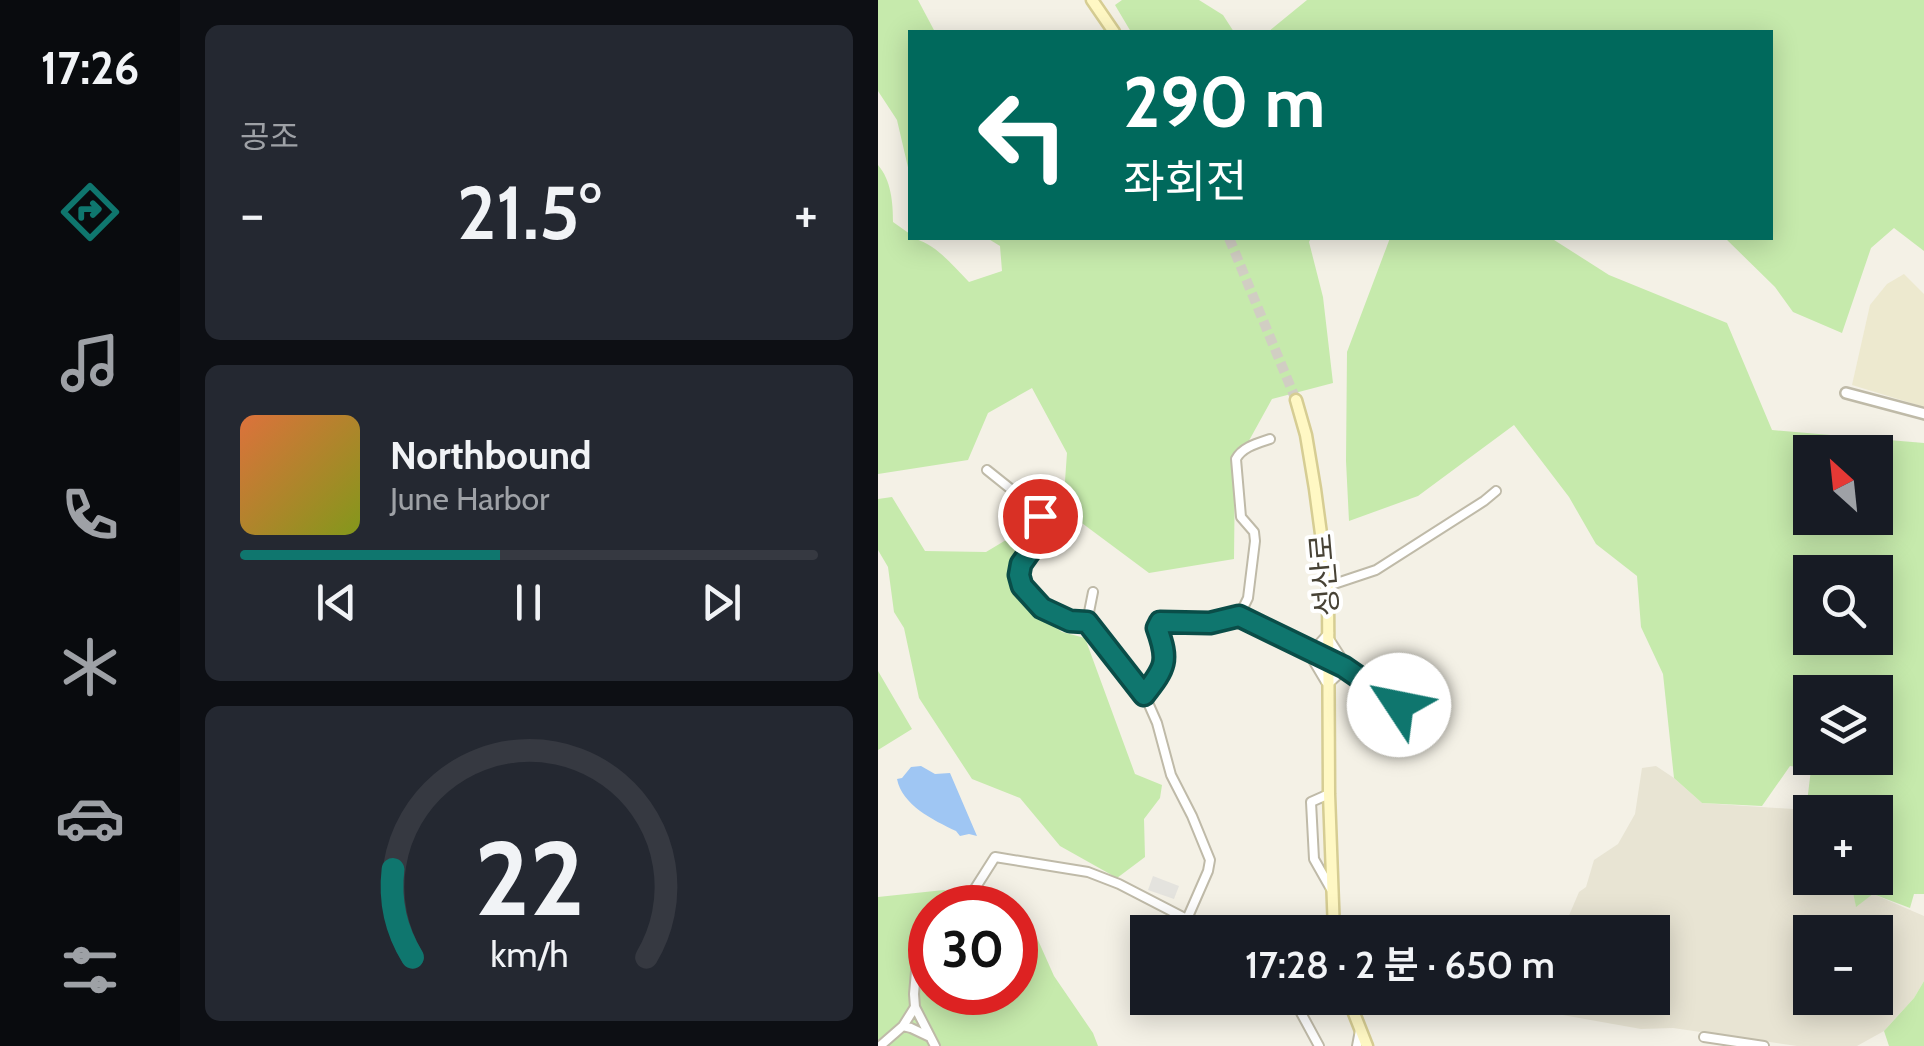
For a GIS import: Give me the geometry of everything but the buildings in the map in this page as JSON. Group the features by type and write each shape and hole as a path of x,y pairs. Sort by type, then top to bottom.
{"main road":[{"path":"1092,0 1113,30"},
{"name":"성산로","path":"1296,400 1306,435 1328,586 1333,915"},
{"path":"1354,1015 1367,1046"}],"street":[{"path":"1846,393 1924,414"},
{"path":"1239,616 1248,598 1255,541 1254,532 1241,517 1236,459 1248,448 1270,439"},
{"path":"987,470 1040,516 1036,543 1021,564 1022,586 1042,608 1070,621 1087,622 1144,695 1157,723 1171,775 1210,860 1189,915"},
{"path":"1328,586 1376,570 1496,491"},
{"path":"1087,622 1093,592"},
{"path":"1144,695 1166,656 1157,628 1160,622 1210,623 1239,616 1348,670 1399,705"},
{"path":"1307,650 1329,636 1348,670"},
{"path":"1307,650 1329,687 1348,670"},
{"path":"1329,794 1312,802 1314,859 1332,892"},
{"path":"977,885 995,858 1088,872 1179,915"},
{"path":"880,1046 910,1015"},
{"path":"918,1015 932,1042"},
{"path":"1302,1015 1319,1046"},
{"path":"902,1026 932,1042"},
{"path":"1357,1046 1360,1030"},
{"path":"1704,1037 1764,1046"}],"shaded area":[{"path":"1904,274 1924,294 1924,407 1852,385 1870,305 1887,284"},
{"path":"1656,766 1702,803 1793,809 1793,895 1854,895 1856,906 1875,895 1924,916 1924,981 1914,998 1884,1031 1857,1046 1797,1046 1673,1028 1641,1029 1563,1015 1670,1015 1670,915 1569,915 1579,892 1586,887 1594,860 1618,844 1635,814 1642,768"},
{"path":"1153,876 1179,886 1174,899 1148,890"}],"green space":[{"path":"878,0 918,0 934,30 908,30 908,167 897,120 878,91"},
{"path":"1122,0 1199,0 1223,15 1233,30 1130,30 1115,5"},
{"path":"1307,0 1924,0 1924,251 1894,228 1871,248 1842,333 1793,312 1775,287 1727,240 1773,240 1773,30 1270,30"},
{"path":"878,165 890,192 893,222 908,233 908,240 919,240 935,249 969,282 1002,271 1000,246 990,240 1310,240 1323,297 1333,383 1272,399 1235,466 1234,559 1149,573 1063,509 1067,453 1032,388 988,413 968,460 878,474"},
{"path":"1389,240 1554,240 1609,275 1727,323 1772,430 1830,435 1793,435 1793,535 1893,535 1893,440 1924,443 1925,894 1914,894 1910,908 1876,895 1893,895 1893,795 1808,795 1810,775 1893,775 1893,675 1793,675 1793,766 1762,806 1702,803 1674,778 1663,674 1641,627 1637,576 1596,544 1569,497 1514,425 1418,496 1349,521 1347,352"},
{"path":"1027,481 1055,491 1053,531 1029,567 1033,611 1062,632 1085,638 1135,774 1162,785 1160,798 1144,819 1145,857 1117,878 1060,846 1020,798 972,779 919,698 904,628 894,612 888,567 878,550 878,499 892,497 925,551 986,552 1011,537"},
{"path":"878,671 912,729 878,750"},
{"path":"908,894 908,1015 1038,1015 1038,940 1054,976 1098,1046 878,1046 878,897"},
{"path":"1854,895 1872,895 1856,907"},
{"path":"1924,981 1924,1046 1889,1046 1884,1031"}],"water":[{"path":"921,766 935,774 950,773 977,836 960,836 905,797 897,779 911,767"}],"tunnel":[{"path":"1230,240 1296,400"}],"route":[{"path":"1040,516 1036,543 1021,564 1022,586 1042,608 1070,621 1087,622 1144,695 1166,656 1157,628 1160,622 1210,623 1239,616 1344,667 1399,705"}]}
